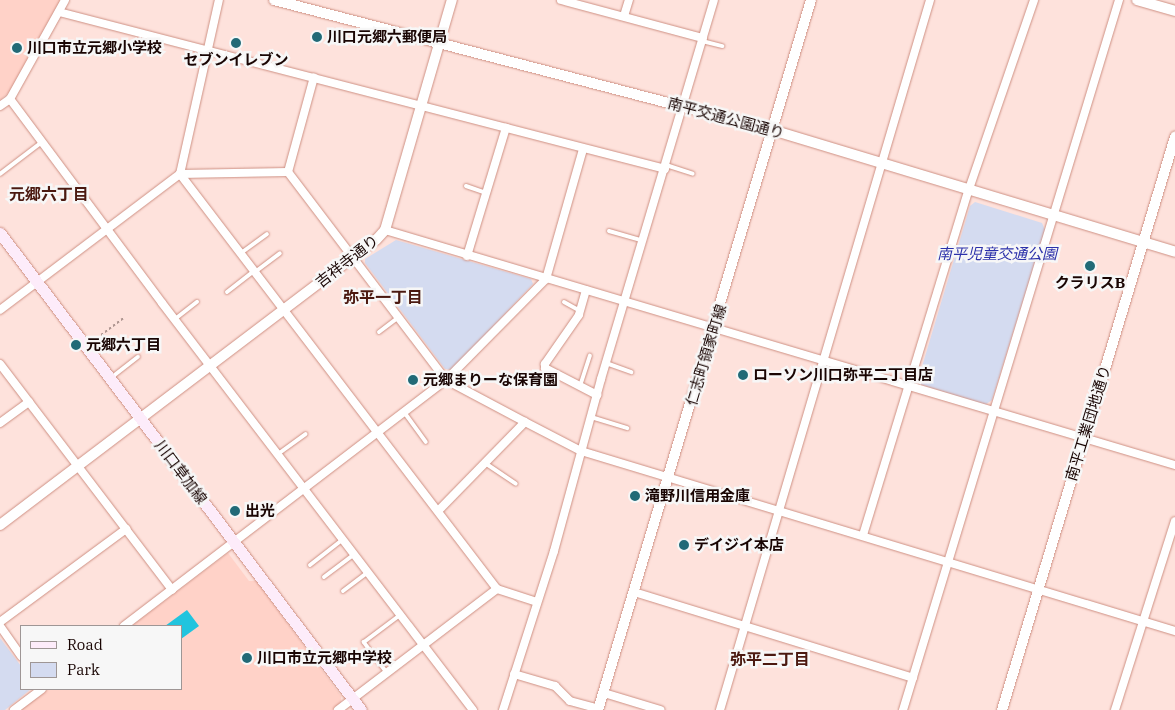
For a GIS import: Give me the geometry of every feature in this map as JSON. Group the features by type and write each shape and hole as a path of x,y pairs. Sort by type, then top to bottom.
{"main road":[{"name":"川口草加線","path":"0,233 361,710"}],"street":[{"path":"0,106 10,99 65,0"},
{"path":"180,174 218,0"},
{"name":"南平交通公園通り","path":"274,0 772,130 1175,252"},
{"name":"吉祥寺通り","path":"0,525 353,258 385,230 452,0"},
{"path":"561,0 702,39"},
{"path":"624,16 629,0"},
{"path":"502,710 537,602 714,0"},
{"name":"仁志町領家町線","path":"598,710 812,0"},
{"path":"720,710 930,0"},
{"path":"863,536 969,189 1034,0"},
{"path":"902,710 1119,0"},
{"path":"1137,0 1175,12"},
{"path":"59,12 584,149 665,167"},
{"path":"288,172 314,78"},
{"path":"10,99 174,320 473,710"},
{"path":"467,256 506,128"},
{"name":"南平工業団地通り","path":"1002,710 1175,137"},
{"path":"125,625 305,490 446,380 546,279 584,149"},
{"path":"0,310 180,174 288,172"},
{"path":"288,172 446,380 525,422 582,451 1175,631"},
{"path":"180,174 439,510 497,590 537,602"},
{"path":"385,230 467,256 1175,465"},
{"path":"586,290 580,311 544,364 545,368 597,395"},
{"path":"0,364 172,590"},
{"path":"0,423 29,402"},
{"path":"439,510 525,422"},
{"path":"1115,710 1175,521"},
{"path":"0,622 126,529"},
{"path":"338,710 497,590"},
{"path":"634,592 912,678"},
{"path":"0,626 20,655"},
{"path":"514,674 555,686 570,701 598,710"},
{"path":"14,710 41,690"},
{"path":"604,693 660,710"}],"lane":[{"path":"702,39 722,46"},
{"path":"0,174 42,142"},
{"path":"665,167 693,174"},
{"path":"466,186 486,193"},
{"path":"610,231 643,241"},
{"path":"241,254 268,234"},
{"path":"227,292 280,253"},
{"path":"174,320 197,302"},
{"path":"564,302 580,311"},
{"path":"379,332 399,317"},
{"path":"580,386 590,356"},
{"path":"110,378 138,357"},
{"path":"606,363 631,372"},
{"path":"404,412 426,442"},
{"path":"591,417 627,428"},
{"path":"278,454 306,434"},
{"path":"485,463 516,484"},
{"path":"310,565 342,540"},
{"path":"324,577 353,555"},
{"path":"343,591 367,573"},
{"path":"387,673 364,642 400,615"}],"path":[{"path":"86,347 123,318"}],"shaded area":[{"name":"川口市立元郷小学校","path":"0,0 61,0 10,91 0,100"},
{"name":"川口市立元郷中学校","path":"228,553 249,581 256,581 341,696 341,703 332,710 21,710 48,690 182,690 182,625 133,625"}],"green space":[{"name":"南平児童交通公園","path":"975,202 1042,223 1045,230 992,400 985,405 919,384 918,380 970,206"},
{"path":"396,240 531,279 533,284 452,370 445,369 365,263 365,259"},
{"path":"0,638 20,665 20,690 30,690 5,710 0,710"}],"water":[{"path":"187,610 199,626 182,638 182,625 166,625"}],"place":[{"name":"川口元郷六郵便局","path":"317,37"},
{"name":"セブンイレブン","path":"236,43"},
{"name":"川口市立元郷小学校","path":"17,48"},
{"name":"クラリスB","path":"1090,266"},
{"name":"元郷六丁目","path":"76,345"},
{"name":"ローソン川口弥平二丁目店","path":"743,375"},
{"name":"元郷まりーな保育園","path":"413,380"},
{"name":"滝野川信用金庫","path":"635,496"},
{"name":"出光","path":"235,511"},
{"name":"デイジイ本店","path":"684,545"},
{"name":"川口市立元郷中学校","path":"247,658"}],"district":[{"name":"元郷六丁目","path":"49,194"},
{"name":"弥平一丁目","path":"383,297"},
{"name":"弥平二丁目","path":"770,659"}]}
